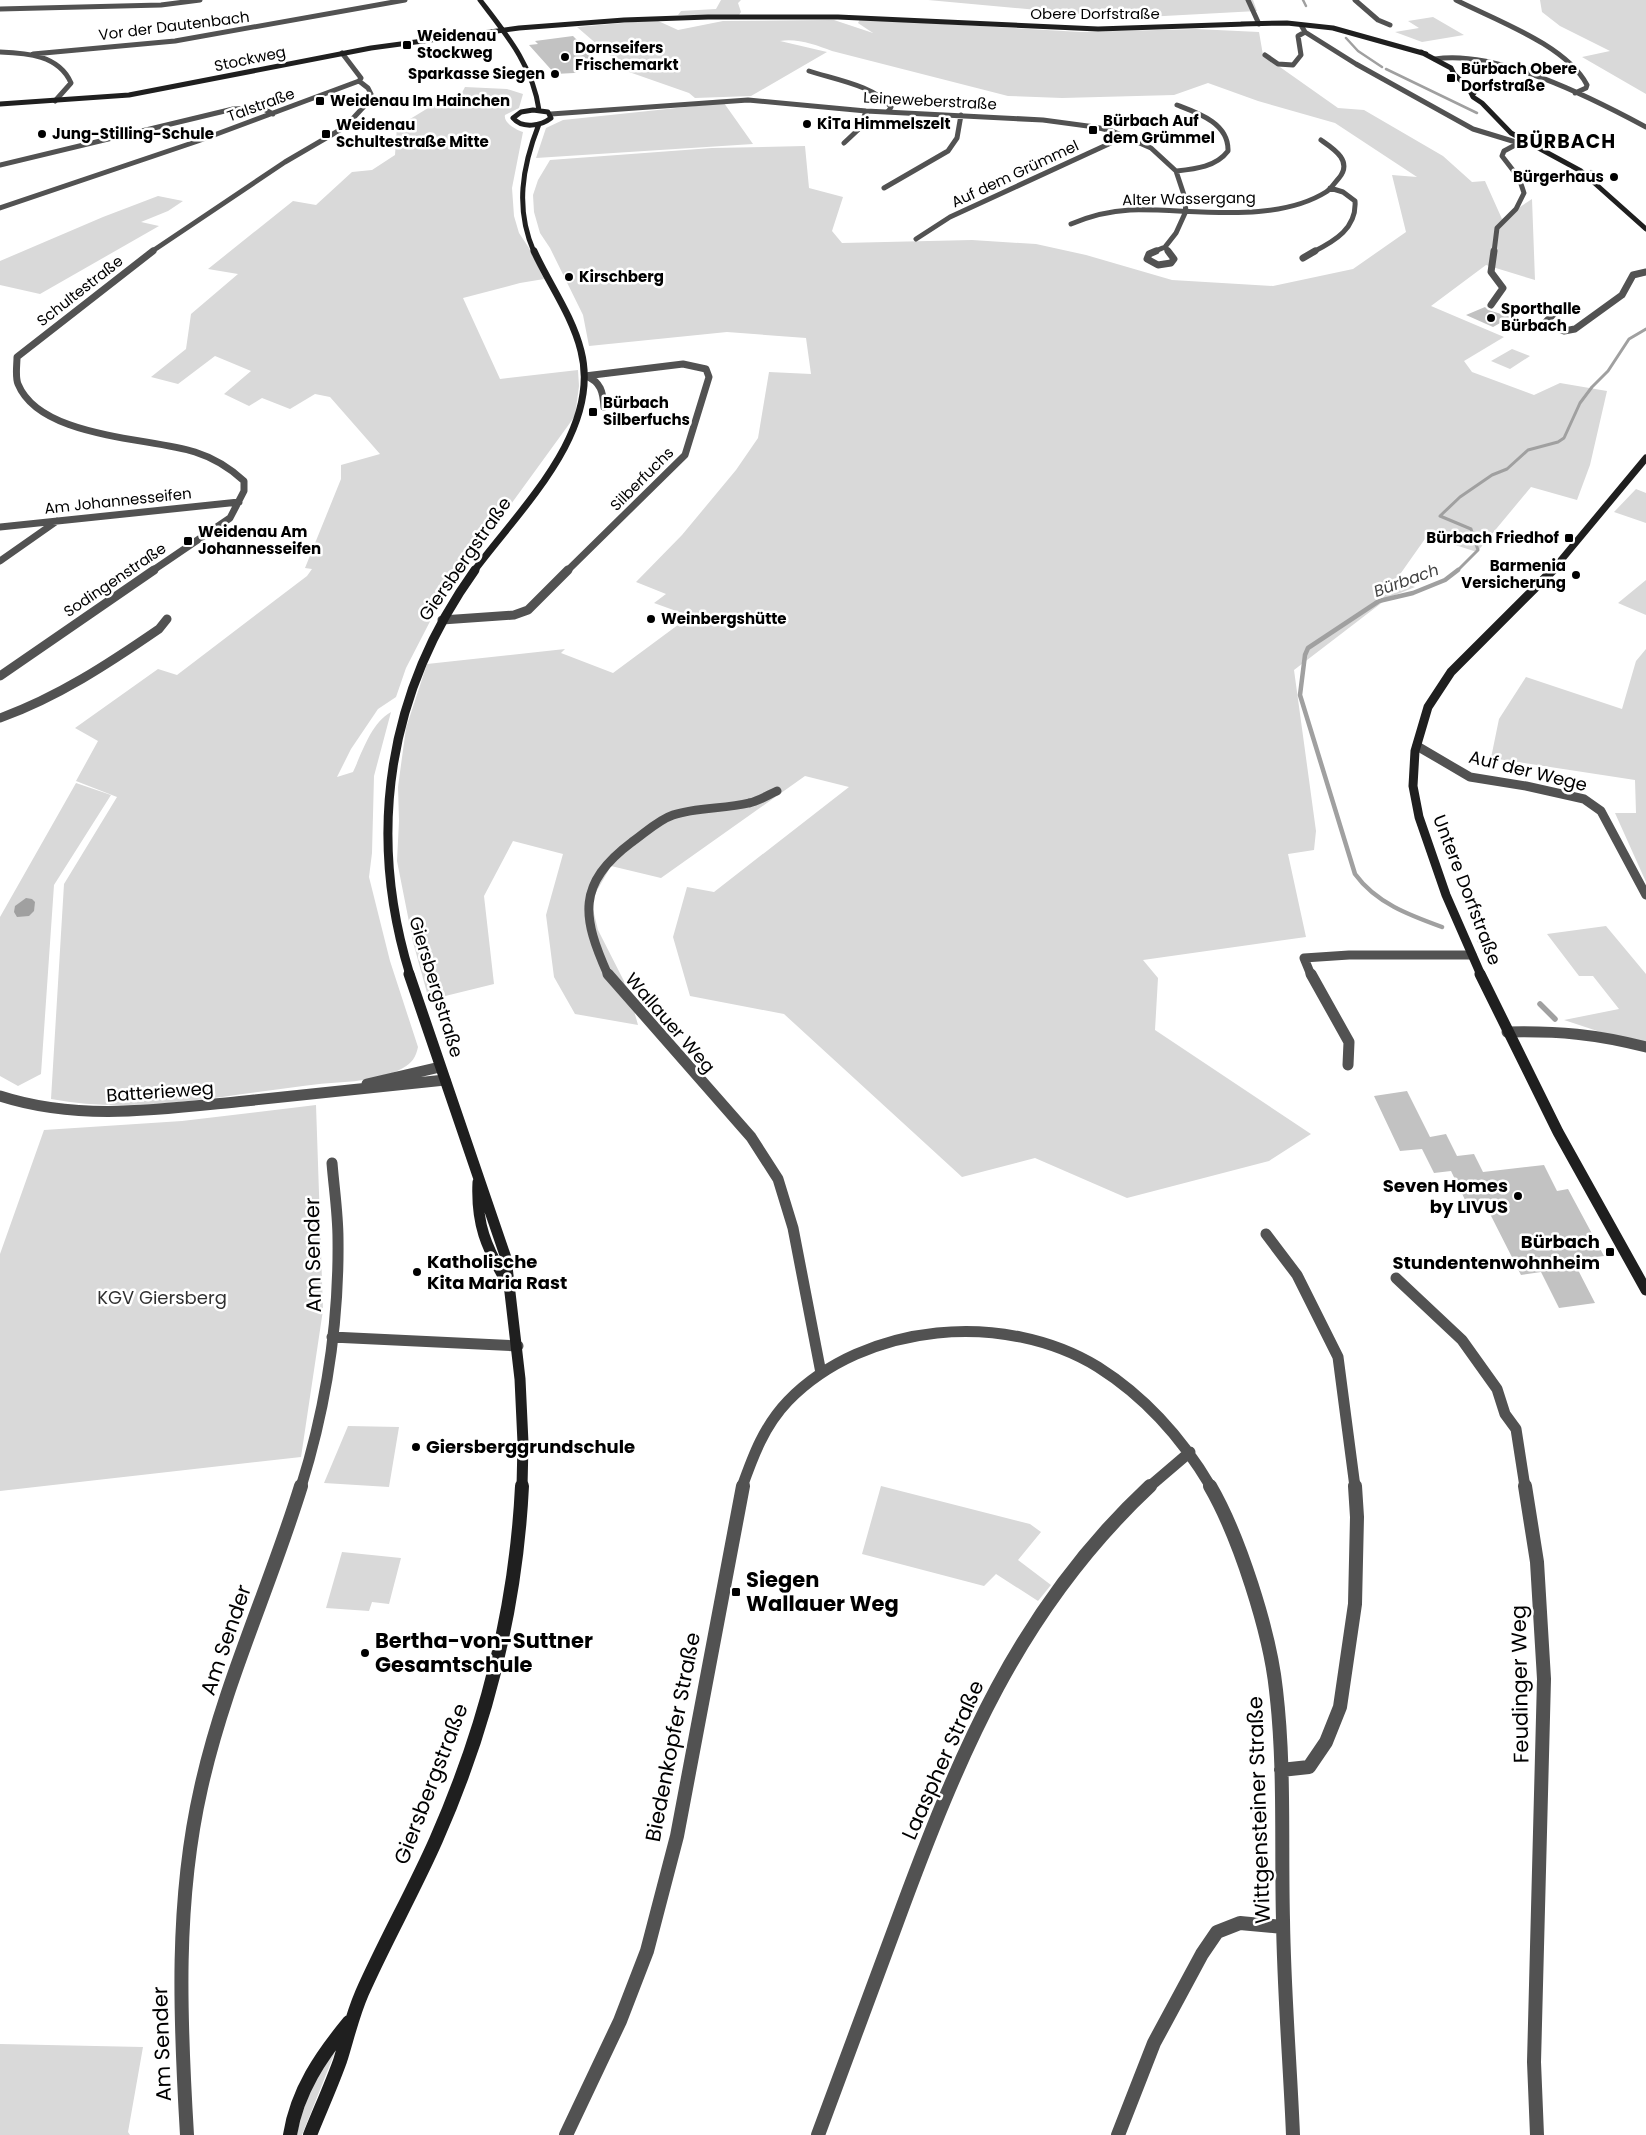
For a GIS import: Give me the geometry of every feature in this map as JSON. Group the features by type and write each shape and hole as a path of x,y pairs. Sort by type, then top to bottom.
{"street":[{"path":"0,8 161,5 200,0"},
{"name":"Vor der Dautenbach","path":"33,54 175,41 405,0"},
{"path":"480,0 524,62 534,83 538,110"},
{"path":"1248,0 1259,24"},
{"path":"1355,0 1378,20 1390,25"},
{"path":"1456,0 1539,42 1574,67 1583,75 1587,85 1586,88 1574,93"},
{"name":"Obere Dorfstraße","path":"504,32 522,32 552,26 646,18 765,16 859,17 1080,29 1246,24 1302,25 1348,31 1426,54 1441,63 1442,68 1454,74 1469,89 1473,97 1482,103 1503,126 1521,141"},
{"path":"1264,55 1276,64 1285,67 1293,66 1302,55 1298,36 1305,32 1302,25"},
{"name":"Stockweg","path":"0,104 153,92 342,53 504,32"},
{"name":"Obere Dorfstraße","path":"1305,32 1356,64 1473,129 1534,146 1535,149 1593,180 1646,229"},
{"path":"0,52 33,54 57,66 69,76 71,83 55,101"},
{"name":"Schultestraße","path":"9,375 17,356 137,262 285,162 345,127 369,101 371,94 368,88 359,81 361,78 342,53"},
{"path":"1435,59 1452,60 1461,56 1496,64 1616,110 1646,126"},
{"path":"808,71 856,85 880,96 891,107 888,112"},
{"name":"Talstraße","path":"0,208 272,114 359,81"},
{"path":"534,91 529,105 513,118 518,123 528,125 539,124 551,116"},
{"name":"Leineweberstraße","path":"551,116 748,100 866,111 1066,122 1112,131 1152,148 1176,171 1184,195 1186,211"},
{"path":"529,105 551,116"},
{"path":"1176,171 1213,164 1227,151 1228,144 1224,132 1206,118 1177,105"},
{"path":"0,165 72,149 202,114 249,107 262,108 272,114"},
{"path":"844,143 860,128 866,111"},
{"path":"884,188 948,151 957,138 961,115"},
{"name":"Giersbergstraße","path":"310,2135 342,2054 352,2017 437,1838 482,1715 496,1664 508,1606 521,1511 523,1421 518,1346 506,1260 494,1216 478,1178 409,978 398,937 388,873 386,820 390,769 404,707 420,664 442,620 467,582 549,472 573,435 583,410 585,376 583,358 574,330 536,257 523,217 523,186 531,147 539,124"},
{"name":"Giersbergstraße","path":"528,125 531,147"},
{"name":"Auf dem Grümmel","path":"916,239 950,217 1126,136"},
{"path":"1303,258 1341,234 1354,219 1354,202 1343,192 1330,188 1341,176 1343,158 1341,154 1321,140"},
{"path":"1492,305 1503,288 1491,272 1496,228 1522,202 1524,186 1520,177 1502,156 1504,151 1521,141"},
{"name":"Alter Wassergang","path":"1071,224 1088,217 1128,210 1229,213 1266,210 1297,203 1330,188"},
{"path":"1165,247 1176,233 1186,211"},
{"path":"1558,310 1544,324 1559,331 1577,329 1596,311 1620,296 1626,290 1633,275 1646,272"},
{"name":"Silberfuchs","path":"442,620 514,615 528,610 686,455 709,376 706,369 694,363 679,363 645,370 585,376"},
{"path":"585,376 597,380 601,385 604,407"},
{"path":"27,410 48,420 83,432 185,449 218,461 233,470 244,481 244,491 239,502"},
{"name":"Untere Dorfstraße","path":"1646,458 1540,586 1470,649 1443,680 1428,708 1417,746 1412,773 1419,818 1440,880 1472,955 1507,1032 1567,1152 1646,1290"},
{"name":"Am Johannesseifen","path":"0,527 239,502"},
{"name":"Sodingenstraße","path":"0,676 230,518 239,502"},
{"path":"0,561 58,521"},
{"path":"0,718 39,703 87,676 160,629 167,620"},
{"name":"Auf der Wege","path":"1417,746 1470,777 1526,786 1584,799 1601,811 1646,895"},
{"name":"Wallauer Weg","path":"777,791 750,803 674,815 659,822 616,854 602,869 590,894 587,911 594,944 610,979 751,1137 778,1179 794,1228 822,1373"},
{"path":"1348,1065 1349,1042 1313,980 1304,958 1349,955 1472,955"},
{"path":"1507,1032 1560,1031 1611,1038 1646,1047"},
{"name":"Batterieweg","path":"324,1092 401,1077 440,1067"},
{"name":"Batterieweg","path":"0,1096 39,1107 104,1113 143,1111 324,1092 388,1088 445,1080"},
{"name":"Am Sender","path":"187,2135 180,1946 189,1846 202,1785 223,1715 299,1488 318,1425 335,1322 338,1238 332,1163"},
{"name":"Giersbergstraße","path":"478,1178 478,1222 484,1240 509,1286"},
{"path":"1266,1234 1297,1275 1338,1357 1354,1465 1357,1517 1356,1604 1340,1708 1326,1742 1309,1767 1281,1770"},
{"name":"Feudinger Weg","path":"1396,1278 1462,1340 1484,1367 1497,1389 1505,1414 1516,1430 1537,1562 1544,1678 1534,2062 1537,2135"},
{"name":"Wittgensteiner Straße","path":"834,1365 879,1344 936,1333 988,1332 1034,1339 1080,1356 1125,1383 1159,1413 1190,1452 1215,1496 1249,1585 1275,1679 1281,1770 1283,1926 1293,2135"},
{"path":"332,1338 518,1346"},
{"name":"Biedenkopfer Straße","path":"566,2135 620,2021 648,1951 677,1836 740,1494 753,1457 774,1417 804,1383 834,1365"},
{"name":"Laaspher Straße","path":"818,2135 936,1820 996,1686 1047,1603 1107,1528 1169,1468 1190,1452"},
{"path":"1118,2135 1154,2043 1172,2006 1217,1932 1240,1923 1283,1926"},
{"name":"Giersbergstraße","path":"290,2135 302,2094 321,2057 352,2017"}],"green space":[{"path":"721,0 741,0 738,3 741,12 739,15 678,15 681,11 716,9"},
{"path":"928,0 1253,0 1257,11 1127,18"},
{"path":"1540,0 1646,0 1646,94 1582,57 1610,51 1560,26 1542,12"},
{"path":"1433,17 1464,35 1422,42 1395,32 1419,28 1408,21"},
{"path":"860,19 1081,32 1196,29 1259,32 1263,55 1338,108 1364,110 1443,156 1472,182 1485,181 1502,219 1532,199 1535,280 1486,265 1431,306 1504,337 1464,361 1472,372 1534,395 1560,383 1607,391 1590,465 1577,500 1531,487 1477,552 1427,536 1396,580 1415,587 1388,598 1294,670 1316,831 1314,850 1288,854 1306,937 1143,960 1158,978 1155,1030 1311,1134 1269,1161 1127,1198 1035,1158 962,1177 784,1014 690,996 673,937 687,887 714,892 849,787 805,776 661,878 611,866 591,901 598,930 628,989 638,1025 575,1014 554,977 546,915 563,854 513,841 484,896 494,984 429,1000 413,942 397,861 398,787 406,728 427,664 565,649 561,653 613,673 690,616 654,603 666,594 636,582 682,535 736,470 758,438 769,372 811,374 806,338 727,332 589,346 583,315 550,248 540,233 534,212 533,195 538,180 550,160 712,148 805,146 809,188 843,197 832,231 842,243 972,240 1036,244 1086,255 1172,280 1273,286 1353,269 1406,232 1392,175 1417,177 1335,123 1258,101 1208,83 1174,95 1062,98 1008,96 832,51 820,46 786,40 780,41 827,52 751,96 695,98 689,93 629,72 577,27 656,20 678,30 723,21 834,20 873,33 858,23"},
{"path":"465,87 507,89 523,94 519,108 505,115 508,123 523,132 512,188 514,216 519,233 529,248 544,279 520,283 463,298 500,379 578,370 579,386 575,416 440,602 406,668 396,697 378,709 351,749 337,777 353,772 378,723 391,712 374,776 372,853 369,877 390,961 418,1047 416,1054 409,1064 403,1068 380,1077 209,1099 145,1105 114,1105 51,1099 64,884 117,797 76,781 98,741 75,728 158,669 177,675 307,576 312,569 305,568 341,479 341,465 380,454 330,397 315,394 290,409 262,398 249,406 224,394 251,371 215,356 178,384 151,377 186,349 191,314 238,274 208,269 293,201 316,205 352,172 372,170 395,155 397,127 433,105 456,104"},
{"path":"724,103 753,144 536,158 546,128 563,120"},
{"path":"158,196 183,201 168,211 141,222 159,226 40,294 0,285 0,261 103,217"},
{"path":"1512,349 1530,356 1510,369 1491,361"},
{"path":"1636,489 1646,493 1646,523 1614,512"},
{"path":"1646,580 1646,615 1618,603"},
{"path":"1646,649 1646,882 1615,813 1636,813 1635,780 1491,758 1499,719 1526,677 1622,709 1636,661"},
{"path":"76,783 111,795 54,885 41,1074 18,1086 0,1076 0,917"},
{"path":"1606,926 1646,974 1646,1047 1564,1020 1619,1009 1593,976 1579,976 1547,934"},
{"name":"KGV Giersberg","path":"316,1105 323,1310 301,1457 0,1491 0,1254 44,1130 182,1121"},
{"path":"348,1426 399,1427 389,1487 324,1483"},
{"path":"881,1486 1030,1524 1041,1532 1018,1560 1051,1585 1038,1601 996,1574 984,1586 862,1554"},
{"path":"342,1552 401,1558 389,1604 372,1602 369,1611 326,1608"},
{"path":"0,2044 143,2047 128,2132 130,2135 0,2135"},
{"path":"335,2052 302,2135 297,2135 306,2103 317,2078 329,2058"}],"shaded area":[{"path":"26,898 32,899 35,902 34,911 29,916 17,917 14,912 15,906"}],"building":[{"name":"Dornseifers Frischemarkt","path":"573,36 597,60 584,60 586,62 579,71 574,73 555,74 529,45 538,44 535,41"},
{"name":"Sporthalle Bürbach","path":"1485,307 1488,310 1511,317 1493,327 1466,315"},
{"name":"Seven Homes by LIVUS","path":"1407,1091 1430,1137 1446,1134 1457,1156 1474,1154 1483,1172 1544,1165 1557,1191 1568,1189 1604,1256 1596,1257 1600,1264 1577,1268 1595,1303 1559,1308 1541,1272 1521,1275 1485,1204 1468,1206 1451,1171 1434,1173 1422,1149 1400,1151 1374,1096"}],"waterway":[{"name":"Bürbach","path":"1303,0 1306,6"},
{"name":"Bürbach","path":"1346,38 1358,51 1382,67"},
{"name":"Bürbach","path":"1386,69 1477,113"},
{"name":"Bürbach","path":"1591,171 1600,176"},
{"name":"Bürbach","path":"1458,570 1478,550 1471,529 1440,516 1460,497 1492,475 1507,469 1528,450 1558,442 1564,438 1580,403 1592,387 1608,371 1629,339 1646,329"},
{"name":"Bürbach","path":"1442,927 1394,907 1373,893 1355,874 1300,695 1305,655 1308,648 1379,601 1413,593 1445,580 1458,570"},
{"name":"Bürbach","path":"1480,941 1486,945"},
{"name":"Bürbach","path":"1540,1004 1555,1019"}],"place":[{"name":"Weidenau Stockweg","path":"407,45"},
{"name":"Dornseifers Frischemarkt","path":"565,57"},
{"name":"Sparkasse Siegen","path":"555,74"},
{"name":"Bürbach Obere Dorfstraße","path":"1451,78"},
{"name":"Weidenau Im Hainchen","path":"320,101"},
{"name":"KiTa Himmelszelt","path":"807,124"},
{"name":"Bürbach Auf dem Grümmel","path":"1093,130"},
{"name":"Jung-Stilling-Schule","path":"42,134"},
{"name":"Weidenau Schultestraße Mitte","path":"326,134"},
{"name":"Bürgerhaus","path":"1614,177"},
{"name":"Kirschberg","path":"569,277"},
{"name":"Sporthalle Bürbach","path":"1491,318"},
{"name":"Bürbach Silberfuchs","path":"593,412"},
{"name":"Bürbach Friedhof","path":"1569,538"},
{"name":"Weidenau Am Johannesseifen","path":"188,541"},
{"name":"Barmenia Versicherung","path":"1576,575"},
{"name":"Weinbergshütte","path":"651,619"},
{"name":"Seven Homes by LIVUS","path":"1518,1196"},
{"name":"Bürbach Stundentenwohnheim","path":"1610,1252"},
{"name":"Katholische Kita Maria Rast","path":"417,1272"},
{"name":"Giersberggrundschule","path":"416,1447"},
{"name":"Siegen Wallauer Weg","path":"736,1592"},
{"name":"Bertha-von-Suttner Gesamtschule","path":"365,1653"}],"district":[{"name":"BÜRBACH","path":"1566,141"}]}
